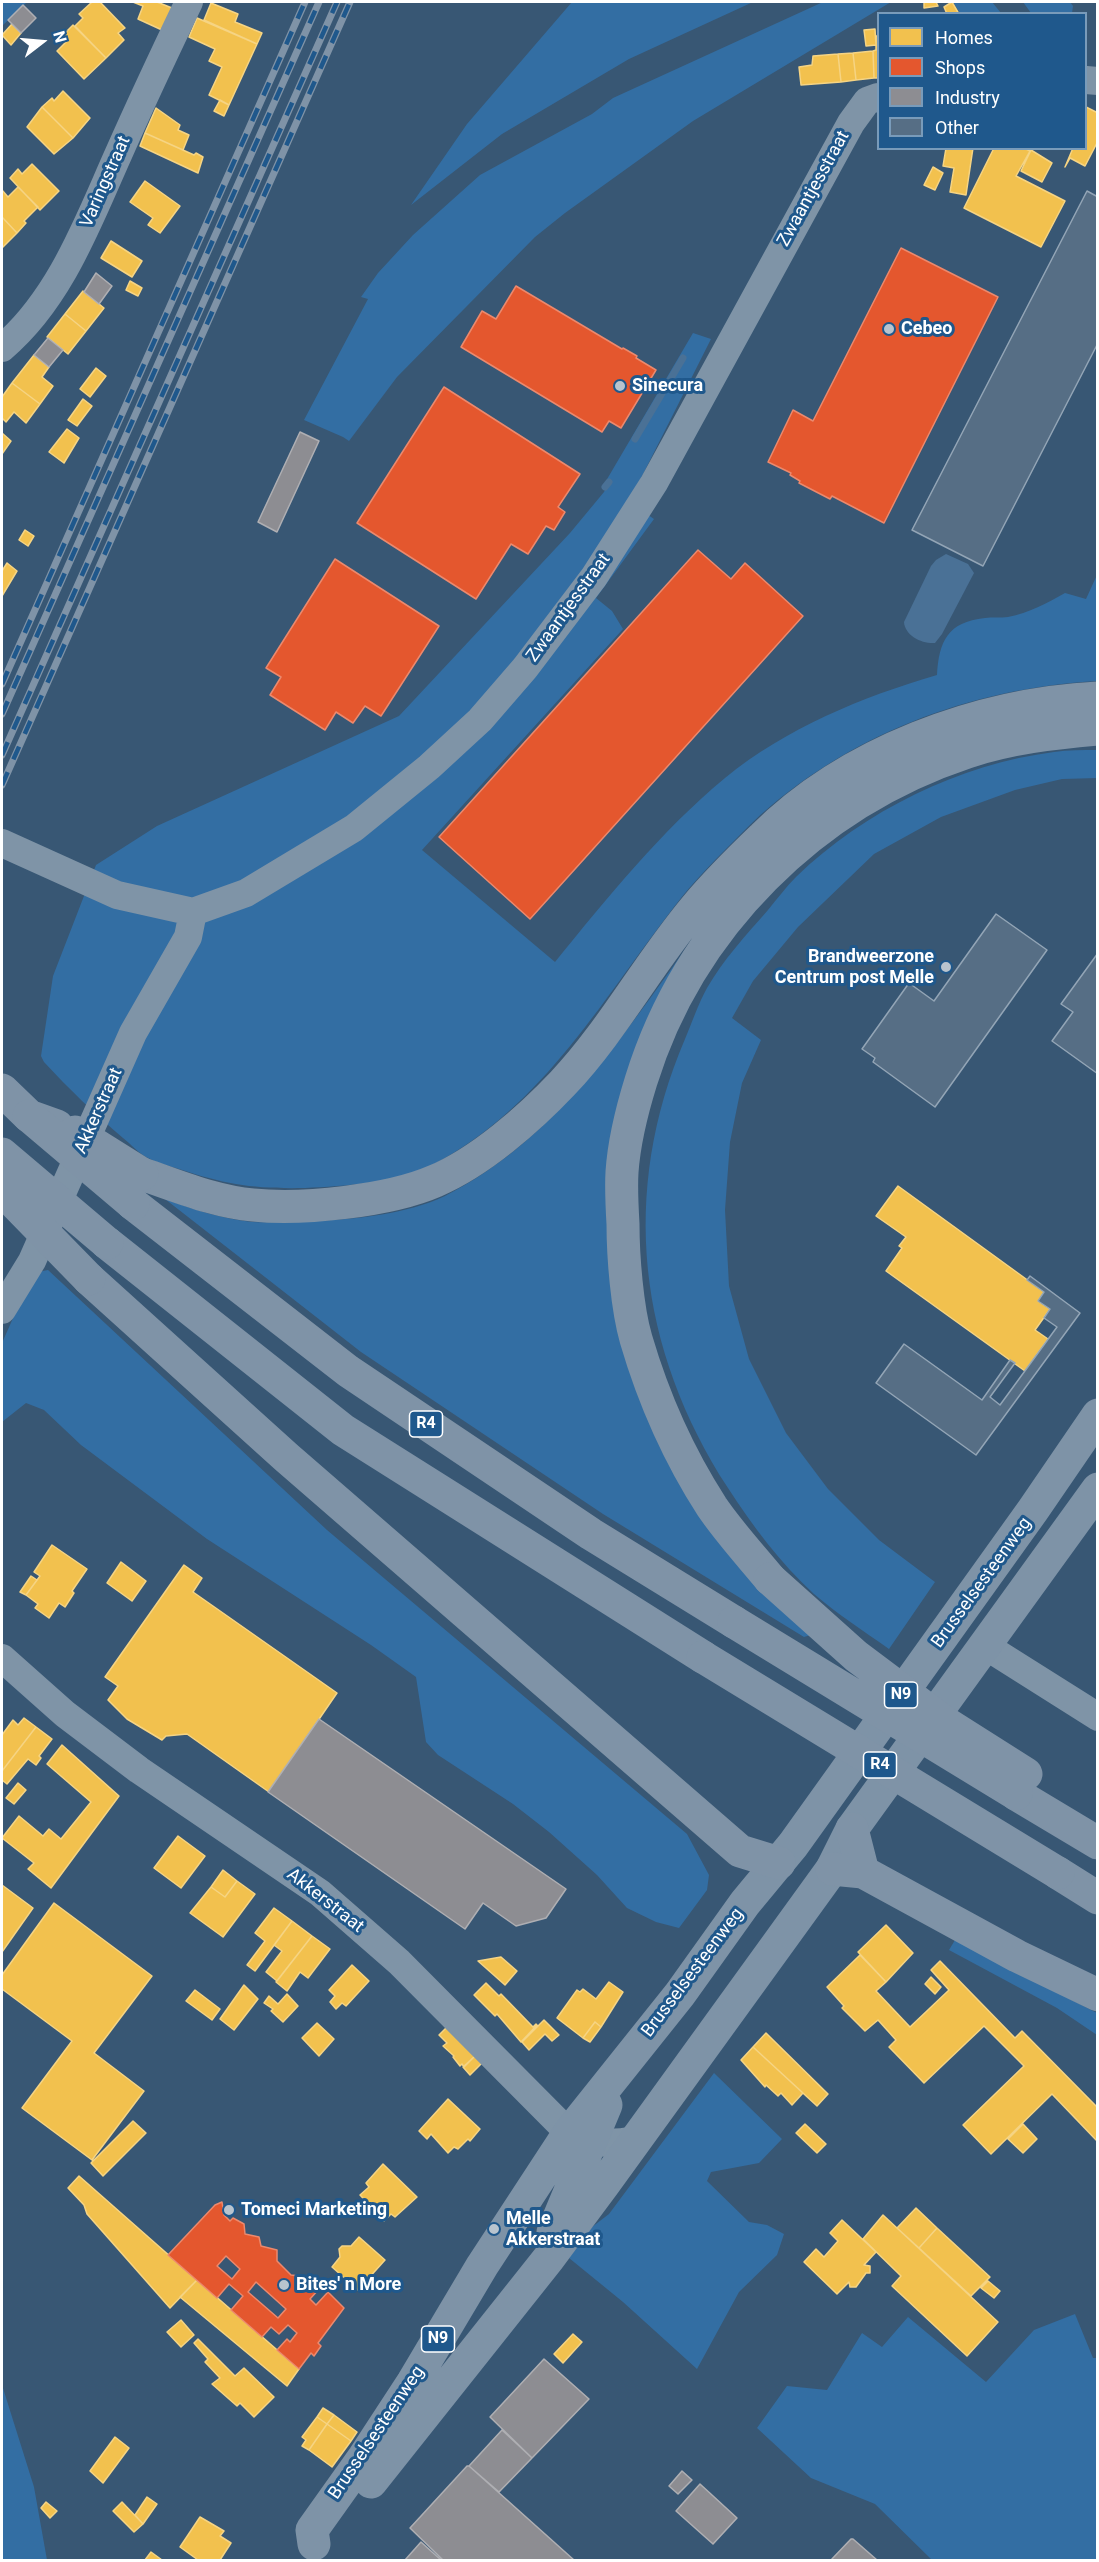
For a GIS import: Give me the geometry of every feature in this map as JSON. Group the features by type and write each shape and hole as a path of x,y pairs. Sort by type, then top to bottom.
{"highway":[{"path":"138,1189 254,1205 345,1203 408,1191 437,1181 494,1145 522,1123 564,1082 695,907 765,835 818,791 899,747 968,720 1056,700 1098,698"},
{"path":"1021,1784 856,1656 770,1579 713,1508 670,1433 635,1337 623,1250 622,1171 633,1106 653,1043 685,977 729,916 770,870 829,822 896,781 966,752 1016,739 1098,729"},
{"name":"R4","path":"2,1090 28,1116 138,1189 348,1371 591,1534 734,1622 1021,1784 1048,1812 1098,1843"},
{"name":"R4","path":"2,1154 107,1243 343,1430 703,1657 1098,1898"},
{"path":"2,1190 89,1279 286,1457 740,1851 779,1863"},
{"path":"852,1829 847,1871 1098,1995"}],"main road":[{"name":"Brusselsesteenweg","path":"308,2552 312,2529 364,2457 413,2382 482,2266 579,2138 602,2113 680,1994 745,1903 779,1863 1022,1526 1098,1415"},
{"name":"N9","path":"852,1829 1098,1489"},
{"path":"852,1829 844,1797 1013,1558 1022,1526"},
{"path":"779,1863 847,1871"},
{"name":"Brusselsesteenweg","path":"308,2552 329,2540 381,2469 549,2258 636,2140 847,1871"},
{"path":"549,2258 550,2243 579,2138"},
{"path":"489,2331 496,2310 522,2273 564,2162 579,2138"}],"street":[{"name":"Varingstraat","path":"2,348 18,334 51,292 67,263 189,2"},
{"name":"Zwaantjesstraat","path":"193,912 246,892 354,828 429,767 480,720 525,668 594,577 654,483 851,123 867,101 877,98"},
{"path":"2,843 117,895 193,912"},
{"name":"Akkerstraat","path":"2,1310 32,1261 133,1033 188,937 193,912"},
{"path":"984,1646 1098,1717"},
{"name":"Akkerstraat","path":"2,1658 65,1714 139,1770 320,1893 399,1962 579,2138"},
{"path":"579,2138 609,2143 636,2140"}],"shaded area":[{"path":"2,2 27,2 2,26"},
{"path":"572,2 753,2 629,59 502,134 411,205 467,124"},
{"path":"823,2 891,2 693,121 535,237 397,377 349,441 304,420 368,299 361,297 378,273 413,235 480,175 592,114 613,98"},
{"path":"953,2 992,2 1000,12 959,12"},
{"path":"1023,2 1070,2 1073,6 1072,12 1030,12"},
{"path":"693,333 711,339 629,502 654,519 596,598 612,611 623,629 422,850 555,962 657,843 701,798 725,778 773,744 799,729 881,693 937,675 943,644 954,629 962,624 972,620 1016,615 1065,593 1086,599 1097,575 1097,681 1003,694 957,706 912,722 869,741 827,765 788,792 752,823 689,888 599,1009 540,1080 508,1112 472,1141 432,1165 387,1180 337,1186 271,1188 212,1179 145,1156 82,1101 44,1062 41,1056 53,976 96,865 157,826 399,716 570,533 604,492 606,488 603,486"},
{"path":"946,554 968,564 974,573 942,634 935,643 925,642 911,635 904,622 931,566"},
{"path":"1097,750 1097,778 1062,779 1015,790 941,817 874,854 798,927 753,981 732,1018 761,1040 742,1083 730,1142 725,1210 729,1286 749,1359 786,1433 828,1489 879,1540 935,1582 889,1649 814,1594 768,1544 728,1488 698,1435 674,1381 657,1325 648,1269 646,1212 651,1155 664,1097 698,1007 713,978 735,948 796,877 823,853 852,831 883,812 949,779 1019,758 1059,751"},
{"path":"708,918 622,1103 659,1437 814,1634 804,1637 603,1514 361,1352 165,1199 230,1219 268,1222 365,1217 415,1207 445,1196 487,1171 525,1142 560,1109 623,1035"},
{"path":"48,1270 327,1530 687,1834 709,1875 707,1890 679,1928 656,1922 627,1908 597,1875 549,1832 513,1804 438,1755 426,1742 416,1677 371,1645 207,1539 81,1445 44,1410 26,1403 2,1422 2,1343 33,1273"},
{"path":"955,1940 1097,2013 1097,2035 1057,2008 949,1950"},
{"path":"714,2073 782,2139 759,2163 711,2172 707,2181 749,2222 767,2225 784,2234 777,2255 739,2292 697,2369 623,2302 569,2258 592,2227 609,2214"},
{"path":"1075,2314 1093,2358 1097,2358 1097,2560 932,2560 875,2504 811,2478 757,2428 787,2386 827,2390 862,2333 882,2347 908,2317 986,2382 1034,2330"},
{"path":"2,2385 34,2487 47,2560 2,2560"}],"building: Homes":[{"path":"92,2 100,2 125,28 118,33 124,40 106,58 75,26 83,18 79,14"},
{"path":"133,2 157,2 172,8 162,30 138,19 143,6"},
{"path":"924,2 936,2 938,6 924,8"},
{"path":"952,2 958,12 946,12 944,7"},
{"path":"211,3 238,14 235,22 262,33 257,44 204,20"},
{"path":"197,18 257,44 229,105 209,95 222,67 209,61 215,49 189,37"},
{"path":"12,24 21,33 11,45 2,35"},
{"path":"73,25 106,58 84,79 57,51 68,40 63,35"},
{"path":"875,29 876,45 866,46 864,30"},
{"path":"877,36 877,78 874,78 873,51 876,50"},
{"path":"873,51 874,78 856,80 853,53"},
{"path":"853,53 856,80 841,82 838,54"},
{"path":"838,54 841,82 801,85 799,67 812,65 813,56"},
{"path":"63,91 90,118 73,138 42,107 52,98 54,101"},
{"path":"220,100 229,105 224,116 214,111"},
{"path":"42,107 73,138 54,154 27,127"},
{"path":"156,108 180,125 178,130 189,135 183,150 145,133"},
{"path":"1087,108 1098,113 1098,141 1085,166 1070,158 1065,167 1072,150 1087,150"},
{"path":"145,133 203,157 198,173 140,146"},
{"path":"946,150 973,150 966,195 950,192 954,168 943,166"},
{"path":"993,150 1030,151 1016,176 1065,201 1041,247 964,208"},
{"path":"1031,150 1052,163 1042,182 1021,171"},
{"path":"32,164 59,191 40,210 10,178 18,169 22,174"},
{"path":"933,167 943,173 935,190 924,185"},
{"path":"145,181 180,206 160,233 148,225 153,218 130,202"},
{"path":"18,187 38,207 24,221 26,223 17,233 2,217 2,190 8,197"},
{"path":"2,217 17,233 2,248"},
{"path":"111,241 142,261 132,277 101,258"},
{"path":"130,281 142,288 138,296 126,290"},
{"path":"83,291 104,308 86,331 65,314"},
{"path":"65,314 86,331 68,354 47,337"},
{"path":"34,355 49,367 42,377 53,386 40,404 12,383"},
{"path":"96,368 106,376 90,397 80,389"},
{"path":"12,383 40,404 26,423 14,412 6,422 2,418 2,397"},
{"path":"83,399 92,406 77,426 68,420"},
{"path":"67,429 79,438 64,463 49,452"},
{"path":"2,433 11,441 2,454"},
{"path":"25,530 34,536 28,546 19,540"},
{"path":"7,563 17,571 2,596 2,571"},
{"path":"898,1186 1044,1292 1038,1301 1050,1309 1035,1330 1048,1339 1025,1371 886,1271 902,1248 899,1246 906,1237 876,1216"},
{"path":"52,1545 87,1569 72,1591 74,1593 65,1607 59,1603 49,1618 35,1608 38,1604 26,1595 40,1576 34,1572"},
{"path":"121,1562 146,1581 132,1601 107,1583"},
{"path":"184,1565 202,1578 193,1592 337,1693 269,1792 187,1734 166,1736 162,1740 127,1719 108,1700 118,1686 105,1677"},
{"path":"31,1576 37,1580 26,1595 20,1592"},
{"path":"24,1718 36,1727 2,1771 2,1735 13,1720 18,1725"},
{"path":"36,1727 52,1739 39,1756 41,1758 36,1765 28,1759 7,1784 2,1780 2,1771"},
{"path":"62,1745 119,1796 51,1888 28,1869 34,1863 2,1838 19,1816 43,1836 49,1829 61,1839 91,1802 47,1764"},
{"path":"18,1783 26,1790 14,1804 6,1798"},
{"path":"178,1836 205,1856 181,1888 154,1868"},
{"path":"223,1870 237,1881 225,1897 211,1887"},
{"path":"237,1881 255,1894 223,1937 190,1913 211,1887 225,1897"},
{"path":"2,1885 33,1908 2,1952"},
{"path":"54,1903 152,1976 94,2053 144,2091 92,2160 22,2108 72,2041 2,1989 2,1975"},
{"path":"274,1908 292,1921 255,1971 247,1965 265,1941 255,1933"},
{"path":"292,1921 312,1936 277,1981 266,1972 282,1951 274,1945"},
{"path":"886,1925 913,1953 886,1982 858,1952"},
{"path":"312,1936 330,1949 308,1978 300,1972 287,1991 276,1982"},
{"path":"860,1955 886,1982 876,1991 910,2027 949,1990 931,1970 940,1961 1015,2038 1022,2031 1098,2108 1098,2142 1052,2094 991,2154 963,2125 1024,2066 984,2026 924,2083 889,2047 896,2040 878,2020 865,2031 842,2008 844,2006 827,1987"},
{"path":"501,1957 517,1971 505,1985 478,1961"},
{"path":"352,1965 369,1981 346,2006 342,2003 336,2009 330,2002 335,1996 329,1990"},
{"path":"931,1977 941,1987 935,1994 925,1984"},
{"path":"609,1982 623,1992 601,2027 595,2022 583,2038 557,2018 577,1990 580,1992 583,1989 596,1999"},
{"path":"486,1983 499,1996 501,1994 533,2027 537,2025 521,2042 497,2014 495,2016 474,1995"},
{"path":"244,1985 258,1999 234,2030 220,2019"},
{"path":"195,1990 220,2009 212,2020 186,2001"},
{"path":"287,1994 298,2006 283,2022 271,2011 273,2009 264,2003 269,1996 278,2004"},
{"path":"544,2020 559,2035 552,2041 545,2034 529,2050 522,2042"},
{"path":"595,2022 601,2027 590,2042 583,2038"},
{"path":"317,2023 334,2039 319,2056 302,2038"},
{"path":"448,2026 476,2055 464,2067 462,2064 460,2066 454,2056 443,2046 447,2043 439,2035"},
{"path":"766,2033 828,2094 817,2106 753,2047"},
{"path":"753,2047 803,2093 792,2105 781,2093 778,2096 766,2085 765,2087 741,2060"},
{"path":"475,2056 482,2063 470,2075 463,2067"},
{"path":"448,2099 480,2129 470,2141 468,2139 458,2149 454,2147 448,2153 431,2134 427,2139 419,2131"},
{"path":"133,2121 146,2133 103,2176 91,2163"},
{"path":"805,2124 826,2144 817,2153 796,2133"},
{"path":"1023,2124 1037,2139 1023,2153 1008,2139"},
{"path":"383,2164 417,2197 395,2217 391,2214 384,2221 360,2195 369,2187 366,2183"},
{"path":"79,2176 197,2280 170,2308 87,2214 84,2205 68,2188"},
{"path":"916,2208 937,2228 919,2248 897,2228"},
{"path":"883,2215 998,2322 967,2356 892,2286 901,2276 863,2239"},
{"path":"842,2220 876,2252 864,2265 870,2266 870,2273 866,2273 856,2287 850,2287 849,2282 837,2294 804,2262 816,2249 824,2257 838,2241 830,2233"},
{"path":"937,2228 990,2277 971,2296 919,2248"},
{"path":"359,2237 385,2260 358,2290 332,2267 340,2257 339,2249 342,2246 351,2246"},
{"path":"197,2280 299,2369 287,2386 180,2297"},
{"path":"988,2281 1000,2291 994,2298 981,2288"},
{"path":"181,2320 194,2335 181,2347 167,2332"},
{"path":"573,2334 582,2342 563,2363 554,2354"},
{"path":"198,2339 235,2376 244,2368 274,2397 254,2417 240,2403 237,2406 212,2384 220,2378 205,2362 208,2359 194,2343"},
{"path":"323,2408 334,2415 327,2424 317,2417"},
{"path":"334,2415 357,2432 351,2441 327,2424"},
{"path":"317,2417 327,2424 309,2450 302,2446 306,2440 302,2437"},
{"path":"327,2424 351,2441 332,2467 309,2450"},
{"path":"115,2437 129,2448 103,2483 90,2471"},
{"path":"147,2497 157,2504 143,2524 135,2515"},
{"path":"46,2502 57,2511 50,2518 41,2508"},
{"path":"122,2502 143,2524 134,2532 113,2511"},
{"path":"200,2517 224,2531 220,2536 231,2543 220,2560 198,2560 180,2547"},
{"path":"151,2552 162,2560 145,2560"}],"building: Shops":[{"path":"901,248 998,297 884,523 832,496 830,499 799,483 800,481 790,475 791,473 768,462 793,410 813,421"},
{"path":"516,286 637,356 636,358 656,370 621,428 609,421 602,432 461,347 482,311 496,319"},
{"path":"444,387 580,474 558,507 565,512 554,530 546,526 528,554 511,544 476,599 357,523"},
{"path":"698,550 731,579 745,563 803,616 530,919 439,837"},
{"path":"335,559 439,626 381,716 365,706 353,723 336,712 325,730 270,695 281,677 266,668"},
{"name":"Bites' n More","path":"222,2202 224,2215 230,2221 233,2218 244,2224 245,2234 259,2237 261,2246 277,2250 277,2261 291,2275 307,2277 309,2287 319,2289 310,2299 316,2305 328,2292 344,2308 318,2343 321,2346 314,2356 311,2353 299,2369 277,2350 287,2339 290,2342 297,2333 288,2325 279,2334 271,2327 262,2337 231,2310 243,2296 229,2284 217,2298 168,2255 215,2205","holes":["226,2256 240,2269 232,2279 217,2266","256,2282 286,2309 278,2318 248,2292"]}],"building: Industry":[{"path":"23,5 36,18 21,33 8,20"},
{"path":"96,273 112,286 99,304 84,292"},
{"path":"48,338 63,350 49,367 34,355"},
{"path":"300,432 319,441 277,532 258,522"},
{"path":"319,1719 566,1889 546,1918 516,1926 483,1903 465,1929 268,1792"},
{"path":"544,2359 589,2399 532,2458 490,2417"},
{"path":"502,2430 532,2458 499,2492 469,2466"},
{"path":"467,2466 574,2560 443,2560 410,2528"},
{"path":"682,2471 692,2480 678,2494 669,2486"},
{"path":"700,2484 737,2518 713,2544 676,2511"},
{"path":"853,2539 877,2560 831,2560"},
{"path":"421,2542 441,2560 405,2560"}],"building: Other":[{"path":"1087,191 1098,197 1098,343 983,566 912,530"},
{"path":"996,914 1047,950 935,1107 873,1062 875,1058 862,1049 909,983 934,1001"},
{"path":"1098,953 1098,1074 1052,1041 1073,1012 1061,1004"},
{"path":"1030,1276 1080,1313 976,1455 876,1383 904,1344 982,1400 1010,1360 1015,1363 990,1397 1000,1405 1057,1327 1044,1318 1050,1309 1038,1301 1044,1292 1027,1280"}],"waterway":[{"path":"635,439 683,358"},
{"path":"605,487 609,482"}],"railway":[{"path":"2,684 305,2"},
{"path":"2,714 319,2"},
{"path":"2,755 337,2"},
{"path":"2,785 350,2"}],"place":[{"name":"Cebeo","path":"889,329"},
{"name":"Sinecura","path":"620,386"},
{"name":"Brandweerzone Centrum post Melle","path":"946,967"},
{"name":"Tomeci Marketing","path":"229,2210"},
{"name":"Melle Akkerstraat","path":"494,2229"},
{"name":"Bites' n More","path":"284,2285"}]}
